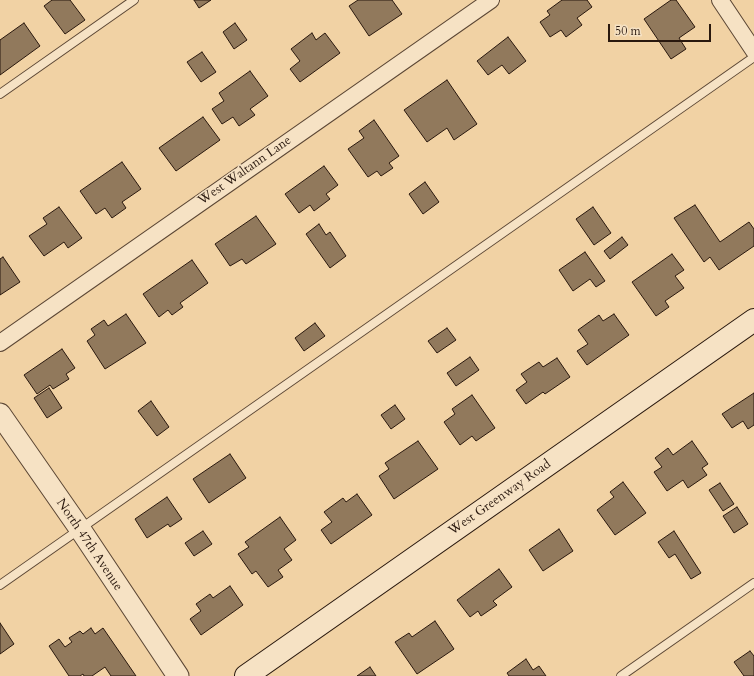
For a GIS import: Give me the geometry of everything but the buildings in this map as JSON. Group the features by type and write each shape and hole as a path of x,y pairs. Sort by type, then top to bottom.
{"main road":[{"name":"West Greenway Road","path":"246,676 754,320"}],"street":[{"name":"West Waltann Lane","path":"0,343 490,0"},
{"path":"720,0 754,51"},
{"name":"North 47th Avenue","path":"0,414 80,529 178,676"}],"lane":[{"path":"0,94 134,0"},
{"path":"0,585 754,57"},
{"path":"621,676 754,583"}]}
